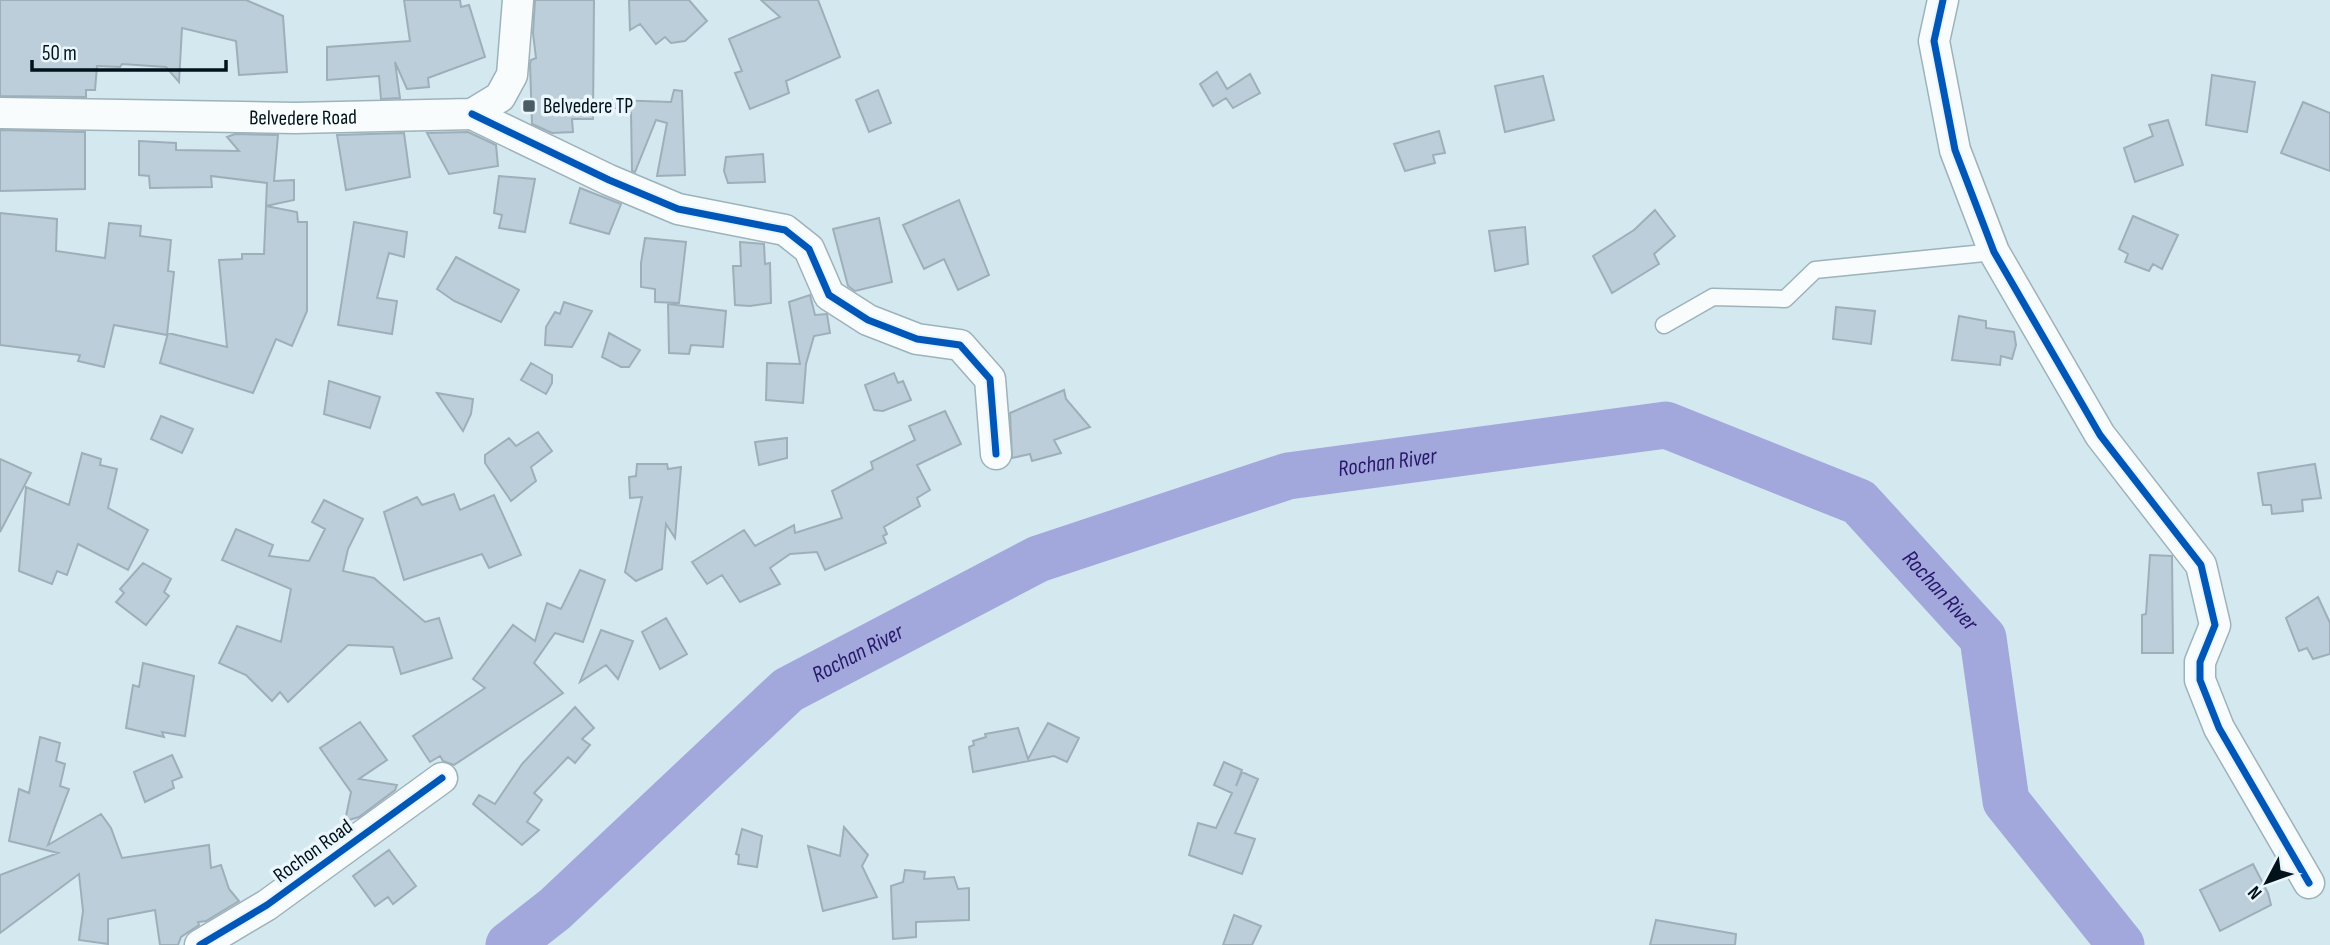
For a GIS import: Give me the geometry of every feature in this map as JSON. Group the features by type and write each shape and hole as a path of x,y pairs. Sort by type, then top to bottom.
{"street":[{"path":"472,114 500,97 512,75 518,0"},
{"path":"1943,0 1934,41 1955,150 1994,252 2100,436 2201,565 2215,625 2200,662 2200,680 2219,728 2309,883"},
{"name":"Belvedere Road","path":"0,113 295,118 472,114"},
{"path":"472,114 609,180 678,208 785,230 809,249 829,295 868,320 917,339 960,345 990,379 996,454"},
{"name":"Rochon Road","path":"200,945 267,905 442,778"}],"lane":[{"path":"1664,325 1713,297 1785,299 1815,270 1994,252"}],"building":[{"path":"0,0 246,0 283,16 287,72 239,75 236,41 182,28 179,82 166,67 122,64 120,67 97,66 95,90 86,90 86,97 0,96"},
{"path":"404,0 460,0 461,7 469,5 485,57 428,78 429,87 407,89 395,62 400,98 381,99 379,76 327,80 327,47 410,41"},
{"path":"535,0 594,0 593,119 572,119 573,132 552,133 532,124 530,64 531,60 536,58 533,33"},
{"path":"629,0 689,0 707,21 685,41 671,43 665,37 656,44 640,24 630,30"},
{"path":"761,0 818,0 840,57 786,81 789,93 750,109 735,73 742,71 729,39 780,17"},
{"path":"1217,72 1227,89 1250,74 1260,93 1233,108 1226,98 1213,106 1200,84"},
{"path":"2212,75 2255,82 2247,132 2206,125"},
{"path":"1543,76 1554,120 1505,132 1495,86"},
{"path":"674,90 682,91 685,175 657,176 667,123 656,120 635,172 632,171 631,113 612,107 613,100 671,102"},
{"path":"878,90 891,123 869,132 856,100"},
{"path":"2303,102 2330,113 2330,171 2281,153"},
{"path":"2168,120 2183,165 2135,182 2124,148 2153,136 2149,125"},
{"path":"0,130 85,132 85,189 0,191"},
{"path":"1439,131 1445,153 1433,155 1435,163 1405,171 1394,144"},
{"path":"468,132 496,145 498,166 449,174 427,133"},
{"path":"404,133 410,177 346,190 337,135"},
{"path":"235,134 278,135 274,181 294,180 294,200 266,206 267,183 211,176 212,187 150,188 149,176 139,175 139,141 176,143 176,150 239,151 227,137"},
{"path":"763,154 765,182 728,183 724,171 726,157"},
{"path":"499,176 535,179 525,232 499,228 502,215 494,213"},
{"path":"580,188 621,204 609,234 570,223"},
{"path":"959,200 989,275 958,290 944,259 924,269 903,225"},
{"path":"266,206 297,212 298,222 307,222 307,311 292,346 276,339 253,393 160,363 168,333 227,347 219,260 242,259 242,254 264,254"},
{"path":"1655,210 1675,236 1654,254 1659,264 1612,293 1593,256 1634,230"},
{"path":"0,213 57,219 56,251 105,258 109,223 141,226 140,236 171,240 168,271 174,272 167,335 114,325 104,367 78,361 80,355 0,345"},
{"path":"2133,216 2178,235 2162,269 2153,264 2149,271 2125,262 2128,254 2119,249"},
{"path":"879,218 892,282 855,291 848,286 833,229"},
{"path":"354,222 407,232 404,257 389,253 377,298 397,301 392,334 338,325"},
{"path":"1525,227 1528,264 1495,271 1489,231"},
{"path":"645,238 686,242 679,303 655,302 655,289 641,287"},
{"path":"740,242 764,244 765,264 770,263 771,303 735,305 733,266 741,266"},
{"path":"456,257 519,290 501,322 454,301 437,289"},
{"path":"810,295 815,315 827,314 830,333 814,336 806,364 803,403 766,400 767,363 800,364 789,302"},
{"path":"564,302 592,311 572,347 545,345 546,327 555,312 560,314"},
{"path":"668,304 726,311 723,347 691,345 689,354 669,353"},
{"path":"1836,307 1875,311 1871,344 1833,339"},
{"path":"1959,316 1986,321 1986,328 2014,332 2016,345 2012,359 2001,356 2000,365 1952,360"},
{"path":"609,333 640,350 629,367 621,367 602,357"},
{"path":"531,363 552,375 552,383 546,394 521,380"},
{"path":"894,373 898,383 903,381 911,400 883,411 874,410 865,385"},
{"path":"329,381 380,397 370,428 324,414"},
{"path":"1064,390 1066,399 1090,427 1054,440 1061,453 1032,461 1030,454 1012,458 1010,413"},
{"path":"437,393 473,399 471,414 463,431"},
{"path":"945,411 961,444 917,465 930,490 917,498 920,506 884,527 887,534 883,536 886,543 825,570 817,552 790,554 770,568 780,584 740,602 722,575 707,584 692,562 744,530 755,546 794,525 795,533 842,518 832,491 873,469 871,462 915,440 909,426"},
{"path":"161,416 193,429 182,453 151,439"},
{"path":"538,432 552,451 531,467 536,481 511,501 485,463 485,455 509,438 516,446"},
{"path":"787,438 787,458 759,465 755,442"},
{"path":"82,453 101,459 100,465 117,469 108,508 148,530 128,570 78,544 67,575 57,571 52,584 19,571 26,487 69,505"},
{"path":"0,459 31,473 0,532"},
{"path":"637,464 667,464 668,469 681,467 675,538 666,524 662,569 636,581 625,572 642,497 630,498 629,477 636,476"},
{"path":"2315,464 2321,498 2302,500 2303,511 2272,514 2271,505 2263,505 2258,473"},
{"path":"454,494 460,510 494,495 521,555 489,568 482,554 404,580 384,512 417,497 422,505"},
{"path":"324,500 363,519 348,549 343,571 374,578 425,622 439,618 452,658 401,674 393,647 348,645 288,702 280,692 272,701 246,675 219,663 237,626 281,642 291,589 222,560 236,529 273,545 269,556 309,561 325,529 312,522"},
{"path":"2150,555 2172,556 2173,653 2142,653 2142,615 2146,614"},
{"path":"143,563 171,579 164,592 169,596 146,625 116,602 124,593 120,589"},
{"path":"580,570 605,580 583,642 555,633 534,663 563,693 454,765 443,761 440,756 430,762 413,736 485,688 473,679 513,625 535,641 547,603 561,609"},
{"path":"2318,597 2330,623 2330,654 2313,659 2307,648 2299,651 2286,618"},
{"path":"666,618 687,654 660,669 642,632"},
{"path":"601,630 633,641 618,679 606,665 580,682"},
{"path":"143,663 194,676 185,736 162,732 164,737 126,728 133,685 139,687"},
{"path":"575,707 594,728 582,739 590,745 575,763 568,757 534,793 542,800 527,822 539,830 522,845 473,804 479,795 495,804 522,764"},
{"path":"360,722 387,760 359,779 397,785 395,790 359,817 345,821 351,792 320,748"},
{"path":"1048,723 1079,738 1067,762 1054,756 973,772 969,747 974,745 973,741 986,737 985,734 1018,728 1028,759"},
{"path":"40,737 60,743 56,761 65,764 60,786 69,789 48,845 101,814 111,828 122,858 209,845 211,868 221,865 229,889 239,901 206,921 198,922 199,925 181,937 178,945 160,945 155,910 108,919 108,944 79,940 83,911 79,874 0,933 0,875 58,853 9,841 19,789 29,793"},
{"path":"172,755 182,777 172,781 174,788 145,802 134,772"},
{"path":"1224,762 1242,770 1236,786 1242,772 1258,779 1235,833 1255,839 1242,874 1189,855 1198,823 1216,828 1232,793 1214,785"},
{"path":"844,827 868,855 862,866 877,897 823,911 808,846 840,856"},
{"path":"742,829 762,836 757,867 738,864 739,855 736,854"},
{"path":"389,850 416,886 393,904 388,897 375,906 353,876"},
{"path":"2253,864 2271,905 2220,931 2200,890"},
{"path":"905,870 925,872 924,879 954,877 958,889 969,888 969,920 916,922 916,937 893,939 891,886 903,882"},
{"path":"1234,915 1261,926 1252,945 1223,945"},
{"path":"1656,920 1736,934 1735,945 1650,945"}],"waterway":[{"name":"Rochan River","path":"509,945 555,909 788,690 1038,559 1288,476 1666,425 1859,502 1983,638 2006,801 2121,945"}],"cycle path":[{"path":"1943,0 1934,41 1955,150 1994,252 2100,435 2201,565 2215,625 2200,662 2200,680 2219,728 2309,883"},
{"path":"472,114 609,180 678,209 785,230 809,249 829,295 868,320 917,339 960,345 990,379 996,454"},
{"path":"200,945 267,905 442,778"}],"place":[{"name":"Belvedere TP","path":"529,106"}]}
